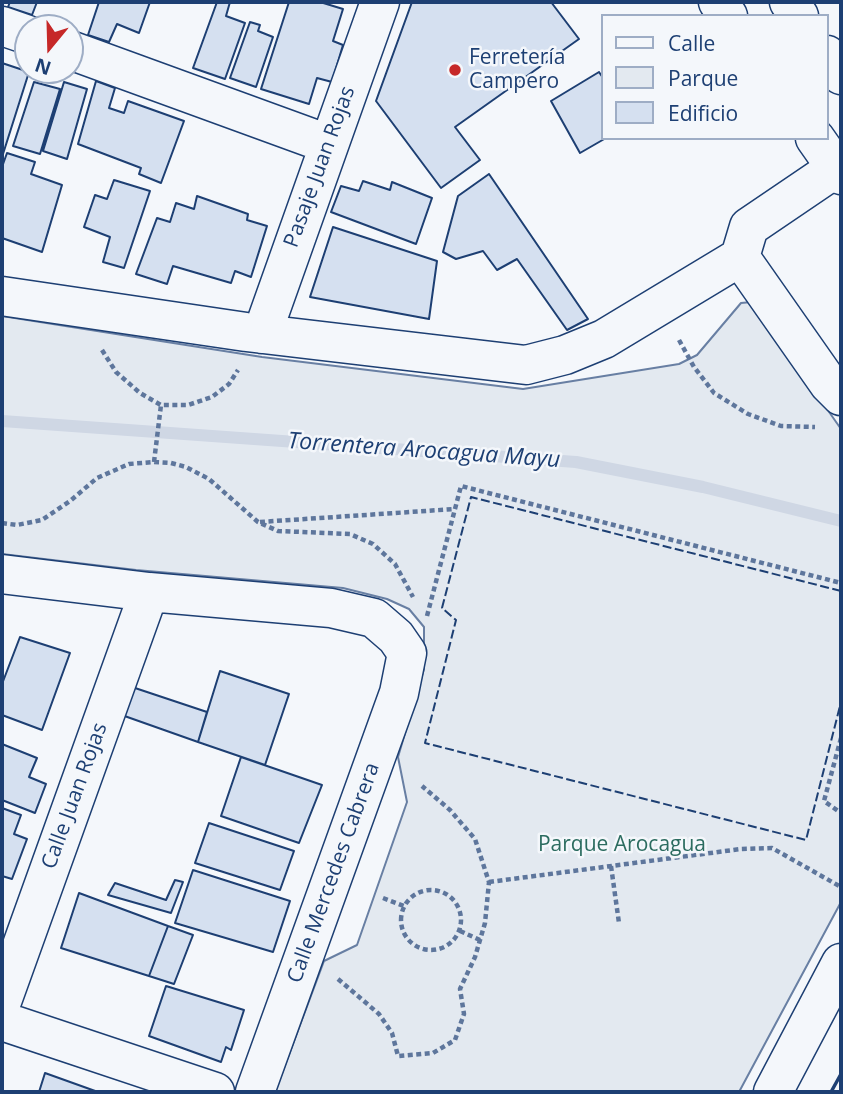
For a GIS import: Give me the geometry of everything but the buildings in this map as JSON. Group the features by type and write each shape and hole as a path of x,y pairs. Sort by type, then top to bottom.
{"main road":[{"name":"Pasaje Juan Rojas","path":"254,332 380,2"},
{"path":"84,55 328,144"},
{"path":"829,58 841,75"},
{"path":"2,296 254,332 526,365 565,355 604,339 740,257 749,227 831,161"},
{"path":"740,257 829,384 831,411"},
{"path":"2,575 149,592"},
{"name":"Calle Mercedes Cabrera","path":"149,592 342,610 373,618 396,638 407,653 399,693 255,1092"},
{"name":"Calle Juan Rojas","path":"2,1001 149,592"},
{"path":"773,1092 841,963"},
{"path":"2,1021 215,1092"}],"path":[{"path":"659,306 694,367 714,393 748,415 781,426 831,411"},
{"path":"103,311 100,336 103,352 116,372 161,407 188,405 212,397 229,384 240,367 254,332"},
{"path":"154,459 161,407"},
{"path":"2,523 17,525 42,520 97,478 130,464 154,459 186,467 209,479 258,522 278,531 350,534 373,544 395,564 415,601"},
{"path":"429,613 461,486 841,583"},
{"path":"258,522 455,509"},
{"path":"841,738 824,801 841,813"},
{"path":"329,972 379,1014 393,1033 398,1056 433,1053 455,1040 464,1014 460,989 485,923 489,882 475,839 450,810 422,786"},
{"path":"489,882 741,849 772,848 841,887"},
{"path":"611,866 619,923"},
{"path":"440,891 456,903 461,913 460,931 448,946 439,949 420,948 411,943 405,935 401,915 404,906 419,892 440,891"},
{"path":"383,898 404,906"},
{"path":"460,931 480,940"}],"green space":[{"name":"Parque Arocagua","path":"752,302 841,429 841,902 739,1092 275,1092 324,961 357,945 407,802 398,757 424,669 424,627 409,609 387,599 343,588 136,570 2,554 2,316 262,357 523,389 679,364 697,355 741,303"}],"waterway":[{"name":"Torrentera Arocagua Mayu","path":"2,421 576,462 703,487 841,521"}],"fence":[{"path":"841,591 471,497 442,608 456,620 425,743 806,840 841,702"}],"wall":[{"path":"831,1092 841,1074"}],"place":[{"name":"Ferretería Campero","path":"455,70"}]}
